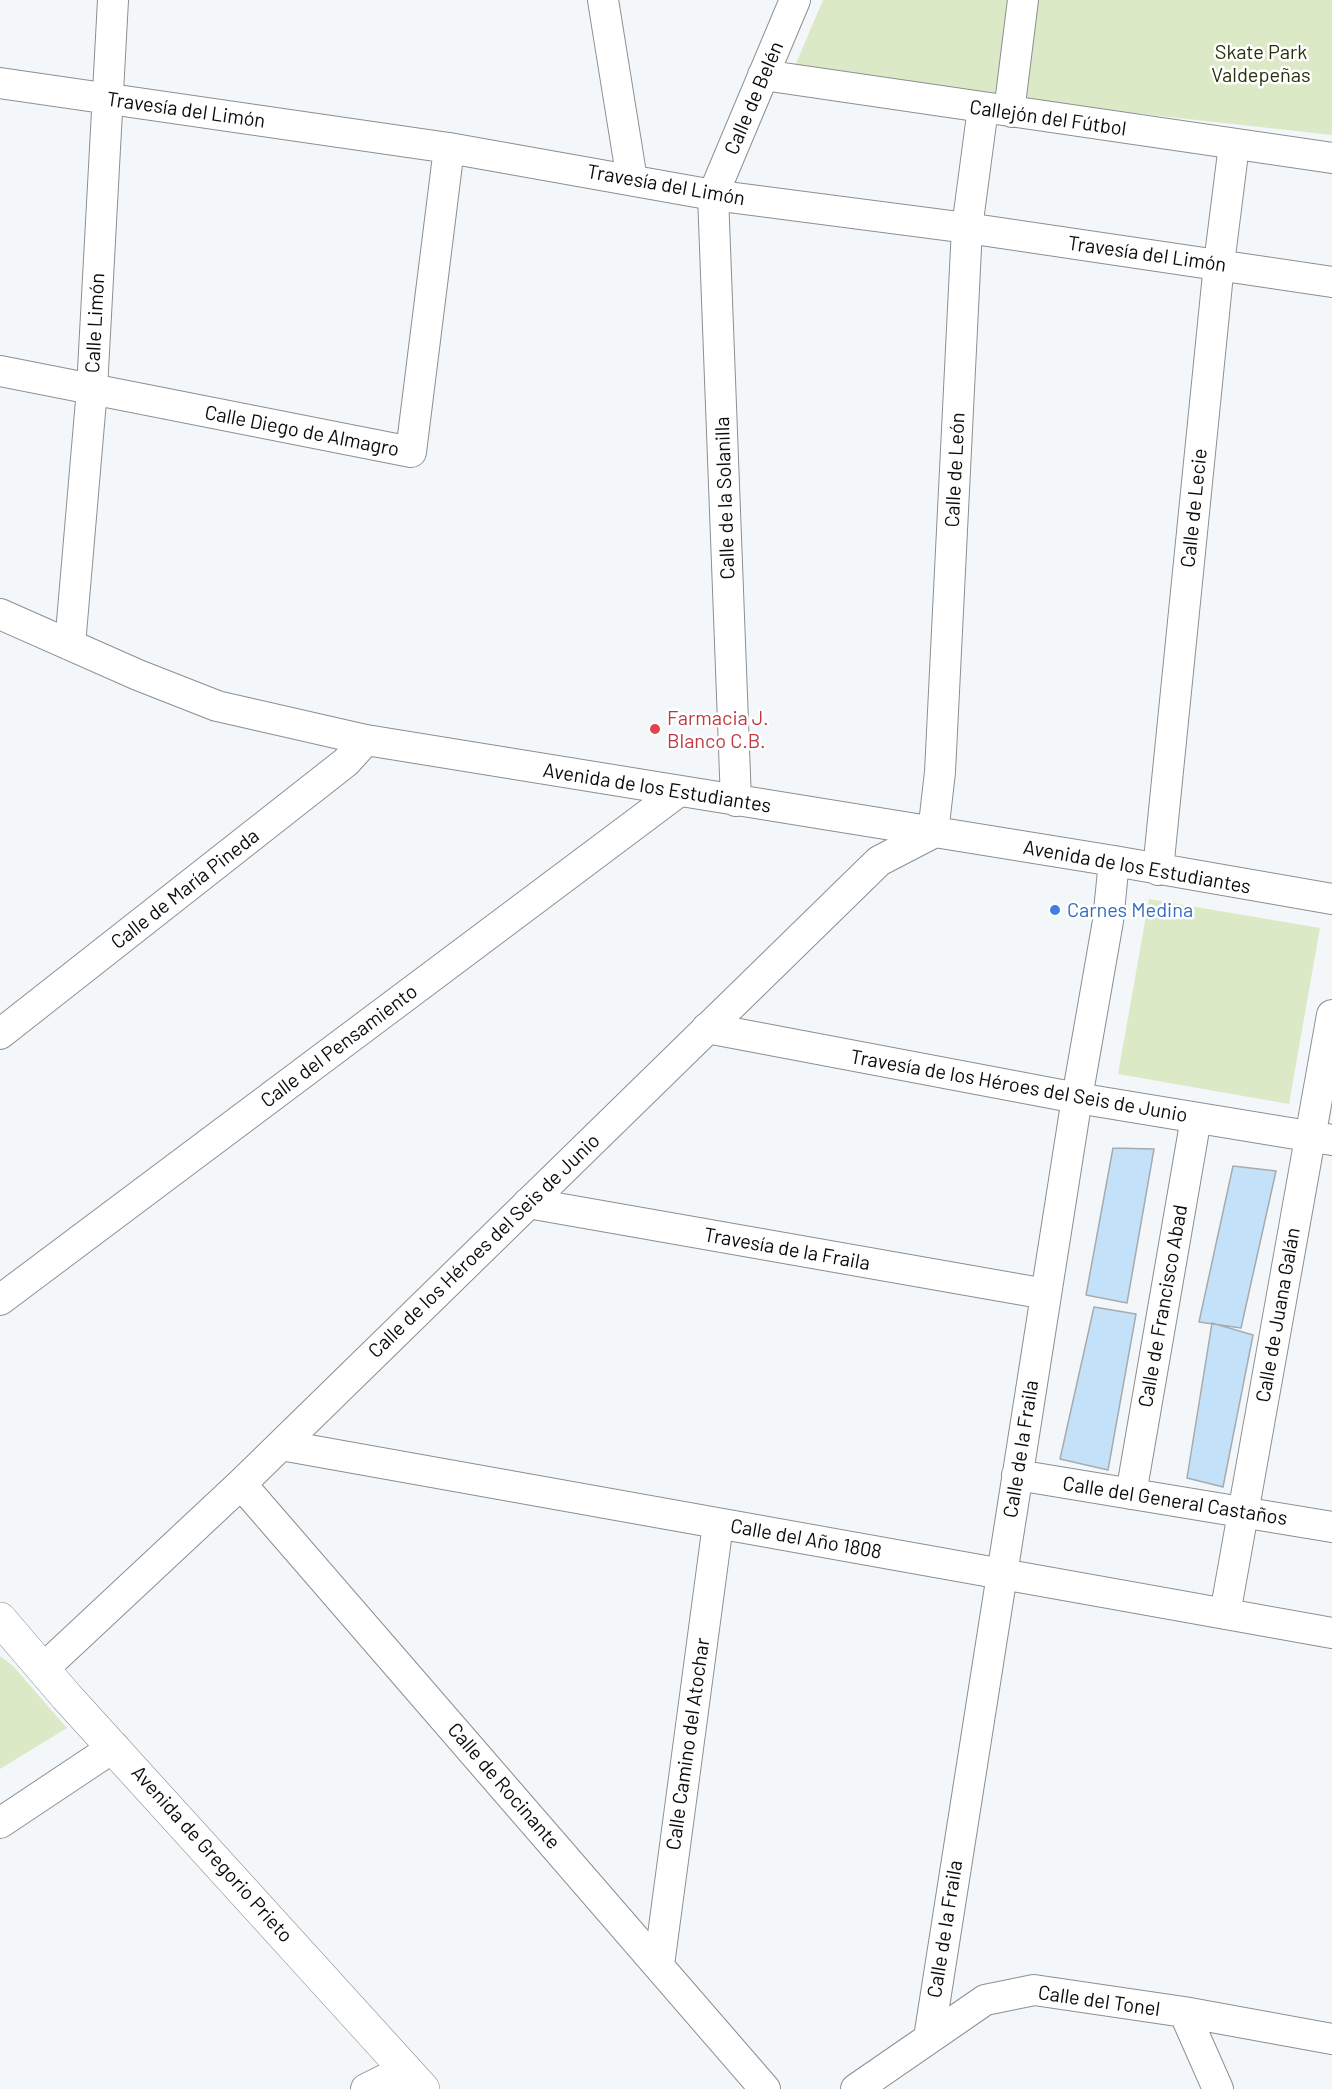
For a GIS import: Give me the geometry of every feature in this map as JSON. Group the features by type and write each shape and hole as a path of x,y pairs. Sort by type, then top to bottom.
{"street":[{"name":"Calle Limón","path":"70,645 92,389 113,0"},
{"path":"603,0 632,180"},
{"name":"Calle de Belén","path":"713,195 795,0"},
{"path":"1012,112 1010,104 1023,0"},
{"name":"Callejón del Fútbol","path":"763,75 1332,158"},
{"name":"Travesía del Limón","path":"0,83 449,148 713,195 967,228 1332,282"},
{"name":"Calle de León","path":"933,833 940,772 967,228 983,108"},
{"name":"Calle de Lecie","path":"1158,870 1219,264 1234,145"},
{"name":"Calle Diego de Almagro","path":"0,371 411,452 449,148"},
{"name":"Calle de la Solanilla","path":"713,195 736,801"},
{"name":"Avenida de los Estudiantes","path":"0,614 217,706 366,740 1114,861 1332,899"},
{"name":"Calle de María Pineda","path":"0,1034 346,762 366,740"},
{"name":"Calle del Pensamiento","path":"0,1300 678,792"},
{"name":"Calle de los Héroes del Seis de Junio","path":"42,1669 241,1484 879,861 933,833"},
{"name":"Calle de la Fraila","path":"928,2038 1077,1098 1108,921 1114,861"},
{"name":"Calle de Juana Galán","path":"1225,1614 1243,1513 1321,1138 1332,1015"},
{"name":"Travesía de los Héroes del Seis de Junio","path":"707,1028 1077,1098 1321,1138"},
{"name":"Calle de Francisco Abad","path":"1131,1494 1196,1118"},
{"name":"Travesía de la Fraila","path":"528,1203 1046,1294"},
{"name":"Calle del Año 1808","path":"281,1445 1332,1633"},
{"name":"Calle del General Castaños","path":"1017,1475 1332,1527"},
{"name":"Calle de Rocinante","path":"241,1484 765,2089"},
{"name":"Calle Camino del Atochar","path":"659,1965 718,1524"},
{"name":"Avenida de Gregorio Prieto","path":"0,1619 42,1669 415,2079"},
{"path":"0,1823 114,1746"},
{"name":"Calle del Tonel","path":"856,2089 985,2000 1034,1990 1184,2012 1332,2039"},
{"path":"1184,2012 1218,2089"},
{"path":"366,2089 415,2079"}],"green space":[{"name":"Skate Park Valdepeñas","path":"823,0 1332,0 1332,135 881,85 794,68"},
{"path":"1149,899 1320,928 1289,1104 1118,1074"},
{"path":"0,1656 13,1666 67,1728 0,1769"}],"building":[{"path":"1113,1148 1154,1149 1127,1303 1086,1295"},
{"path":"1233,1166 1276,1171 1241,1328 1199,1322"},
{"path":"1094,1307 1136,1314 1108,1470 1060,1459"},
{"path":"1212,1323 1253,1335 1223,1487 1187,1478"}],"place":[{"name":"Farmacia J. Blanco C.B.","path":"655,729"},
{"name":"Carnes Medina","path":"1055,910"}]}
